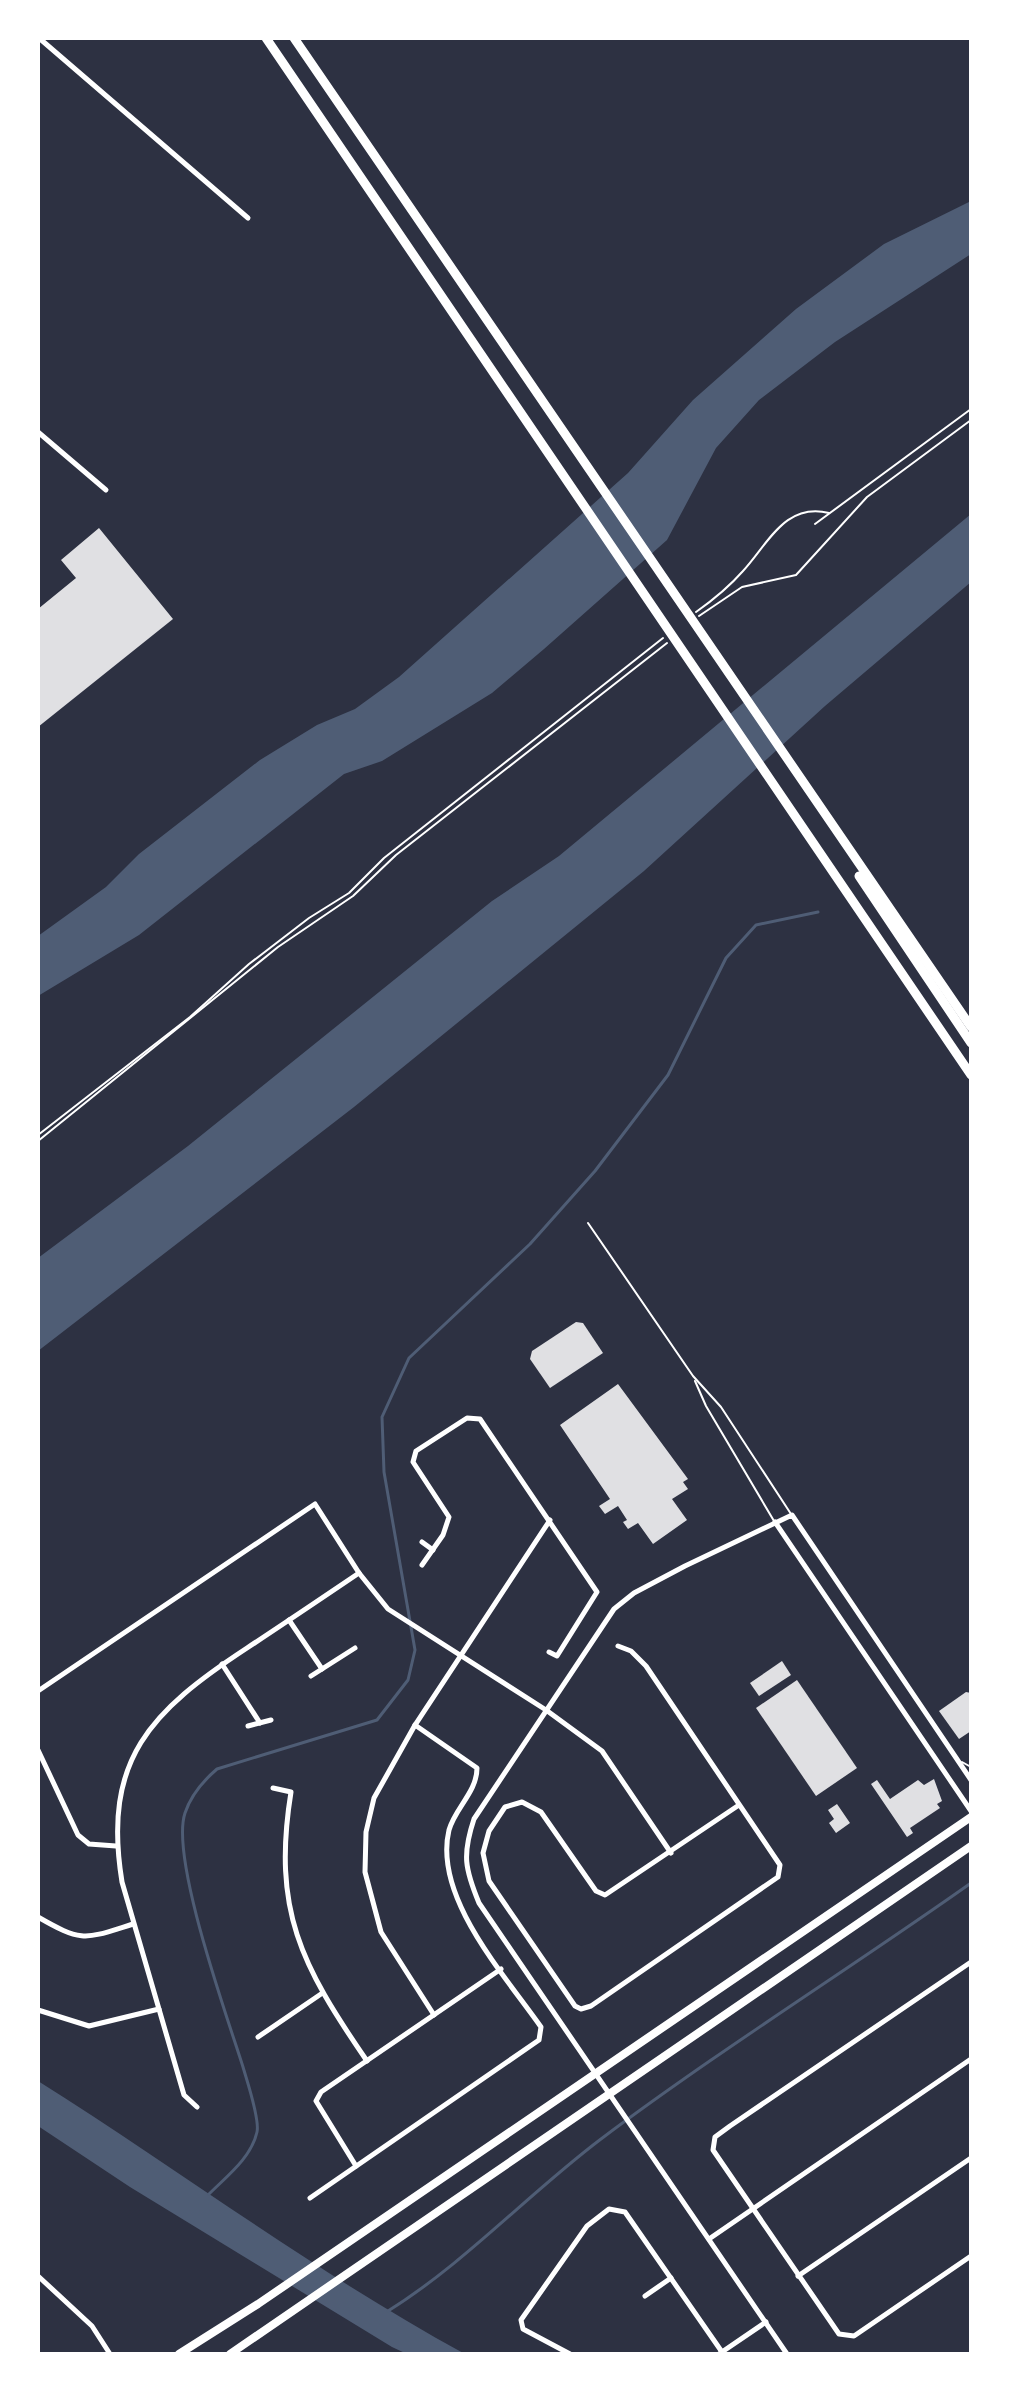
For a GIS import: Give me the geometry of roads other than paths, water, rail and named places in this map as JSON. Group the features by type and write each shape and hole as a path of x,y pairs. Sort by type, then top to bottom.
{"highway":[{"path":"266,38 447,309 971,1075"},
{"path":"294,38 971,1027"},
{"path":"841,840 884,916 971,1043"}],"main road":[{"path":"179,2354 350,2242 594,2072 971,1817"},
{"path":"230,2354 366,2259 611,2096 971,1846"}],"street":[{"path":"39,38 248,218"},
{"path":"38,432 106,490"},
{"path":"422,1565 449,1517 413,1462 416,1451 467,1418 480,1419 597,1592 557,1656 549,1652"},
{"path":"38,1691 315,1504 359,1573 388,1609 546,1710 602,1751 671,1853"},
{"path":"787,2354 479,1903 466,1872 465,1845 474,1819 614,1609 634,1593 792,1515 971,1780"},
{"path":"434,2015 381,1932 365,1872 366,1832 374,1798 415,1725 550,1520"},
{"path":"775,1522 971,1811"},
{"path":"422,1542 433,1550"},
{"path":"197,2107 184,2095 133,1924 116,1846 122,1787 144,1737 174,1699 359,1573"},
{"path":"289,1620 322,1669"},
{"path":"618,1646 631,1651 646,1666 780,1865 778,1877 591,2006 581,2009 575,2006 489,1881 483,1853 489,1831 505,1807 522,1802 541,1812 599,1894 611,1893 739,1805"},
{"path":"311,1676 355,1648"},
{"path":"222,1664 260,1723"},
{"path":"248,1726 271,1720"},
{"path":"310,2198 539,2040 541,2027 460,1908 445,1864 450,1828 477,1778 477,1768 415,1725"},
{"path":"38,1750 78,1835 89,1844 116,1846"},
{"path":"273,1788 291,1792 283,1840 284,1883 296,1937 321,1994 367,2061"},
{"path":"38,1917 78,1938 92,1937 133,1924"},
{"path":"971,1962 715,2137 713,2150 839,2334 854,2336 971,2256"},
{"path":"356,2166 316,2101 321,2092 501,1969"},
{"path":"258,2037 321,1994"},
{"path":"38,2010 89,2026 159,2009"},
{"path":"263,2020 269,2029"},
{"path":"709,2239 971,2059"},
{"path":"798,2276 971,2158"},
{"path":"570,2354 523,2329 521,2320 587,2226 609,2209 625,2212 720,2353 766,2322"},
{"path":"38,2276 92,2326 110,2354"},
{"path":"645,2296 671,2278"}],"lane":[{"path":"588,1223 693,1376 730,1419 792,1515"},
{"path":"693,1376 706,1406 775,1522"},
{"path":"958,1759 971,1767"}],"water":[{"path":"971,201 971,254 835,342 759,400 716,448 667,540 544,649 492,693 382,761 344,774 139,935 38,996 38,936 106,887 139,854 260,760 317,725 355,709 399,677 628,473 693,400 796,309 884,244"},
{"path":"971,514 971,582 825,706 644,871 354,1107 38,1351 38,1258 188,1146 492,901 559,856"},
{"path":"38,2081 302,2256 465,2354 407,2354 392,2347 130,2187 38,2126"}],"waterway":[{"path":"209,2194 250,2150 257,2126 250,2090 202,1938 185,1864 183,1835 188,1806 198,1789 217,1769 377,1720 408,1680 415,1650 384,1472 382,1417 409,1358 530,1244 595,1171 668,1075 726,958 756,925 818,912"},
{"path":"388,2311 444,2272 601,2139 738,2041 971,1883"}]}
